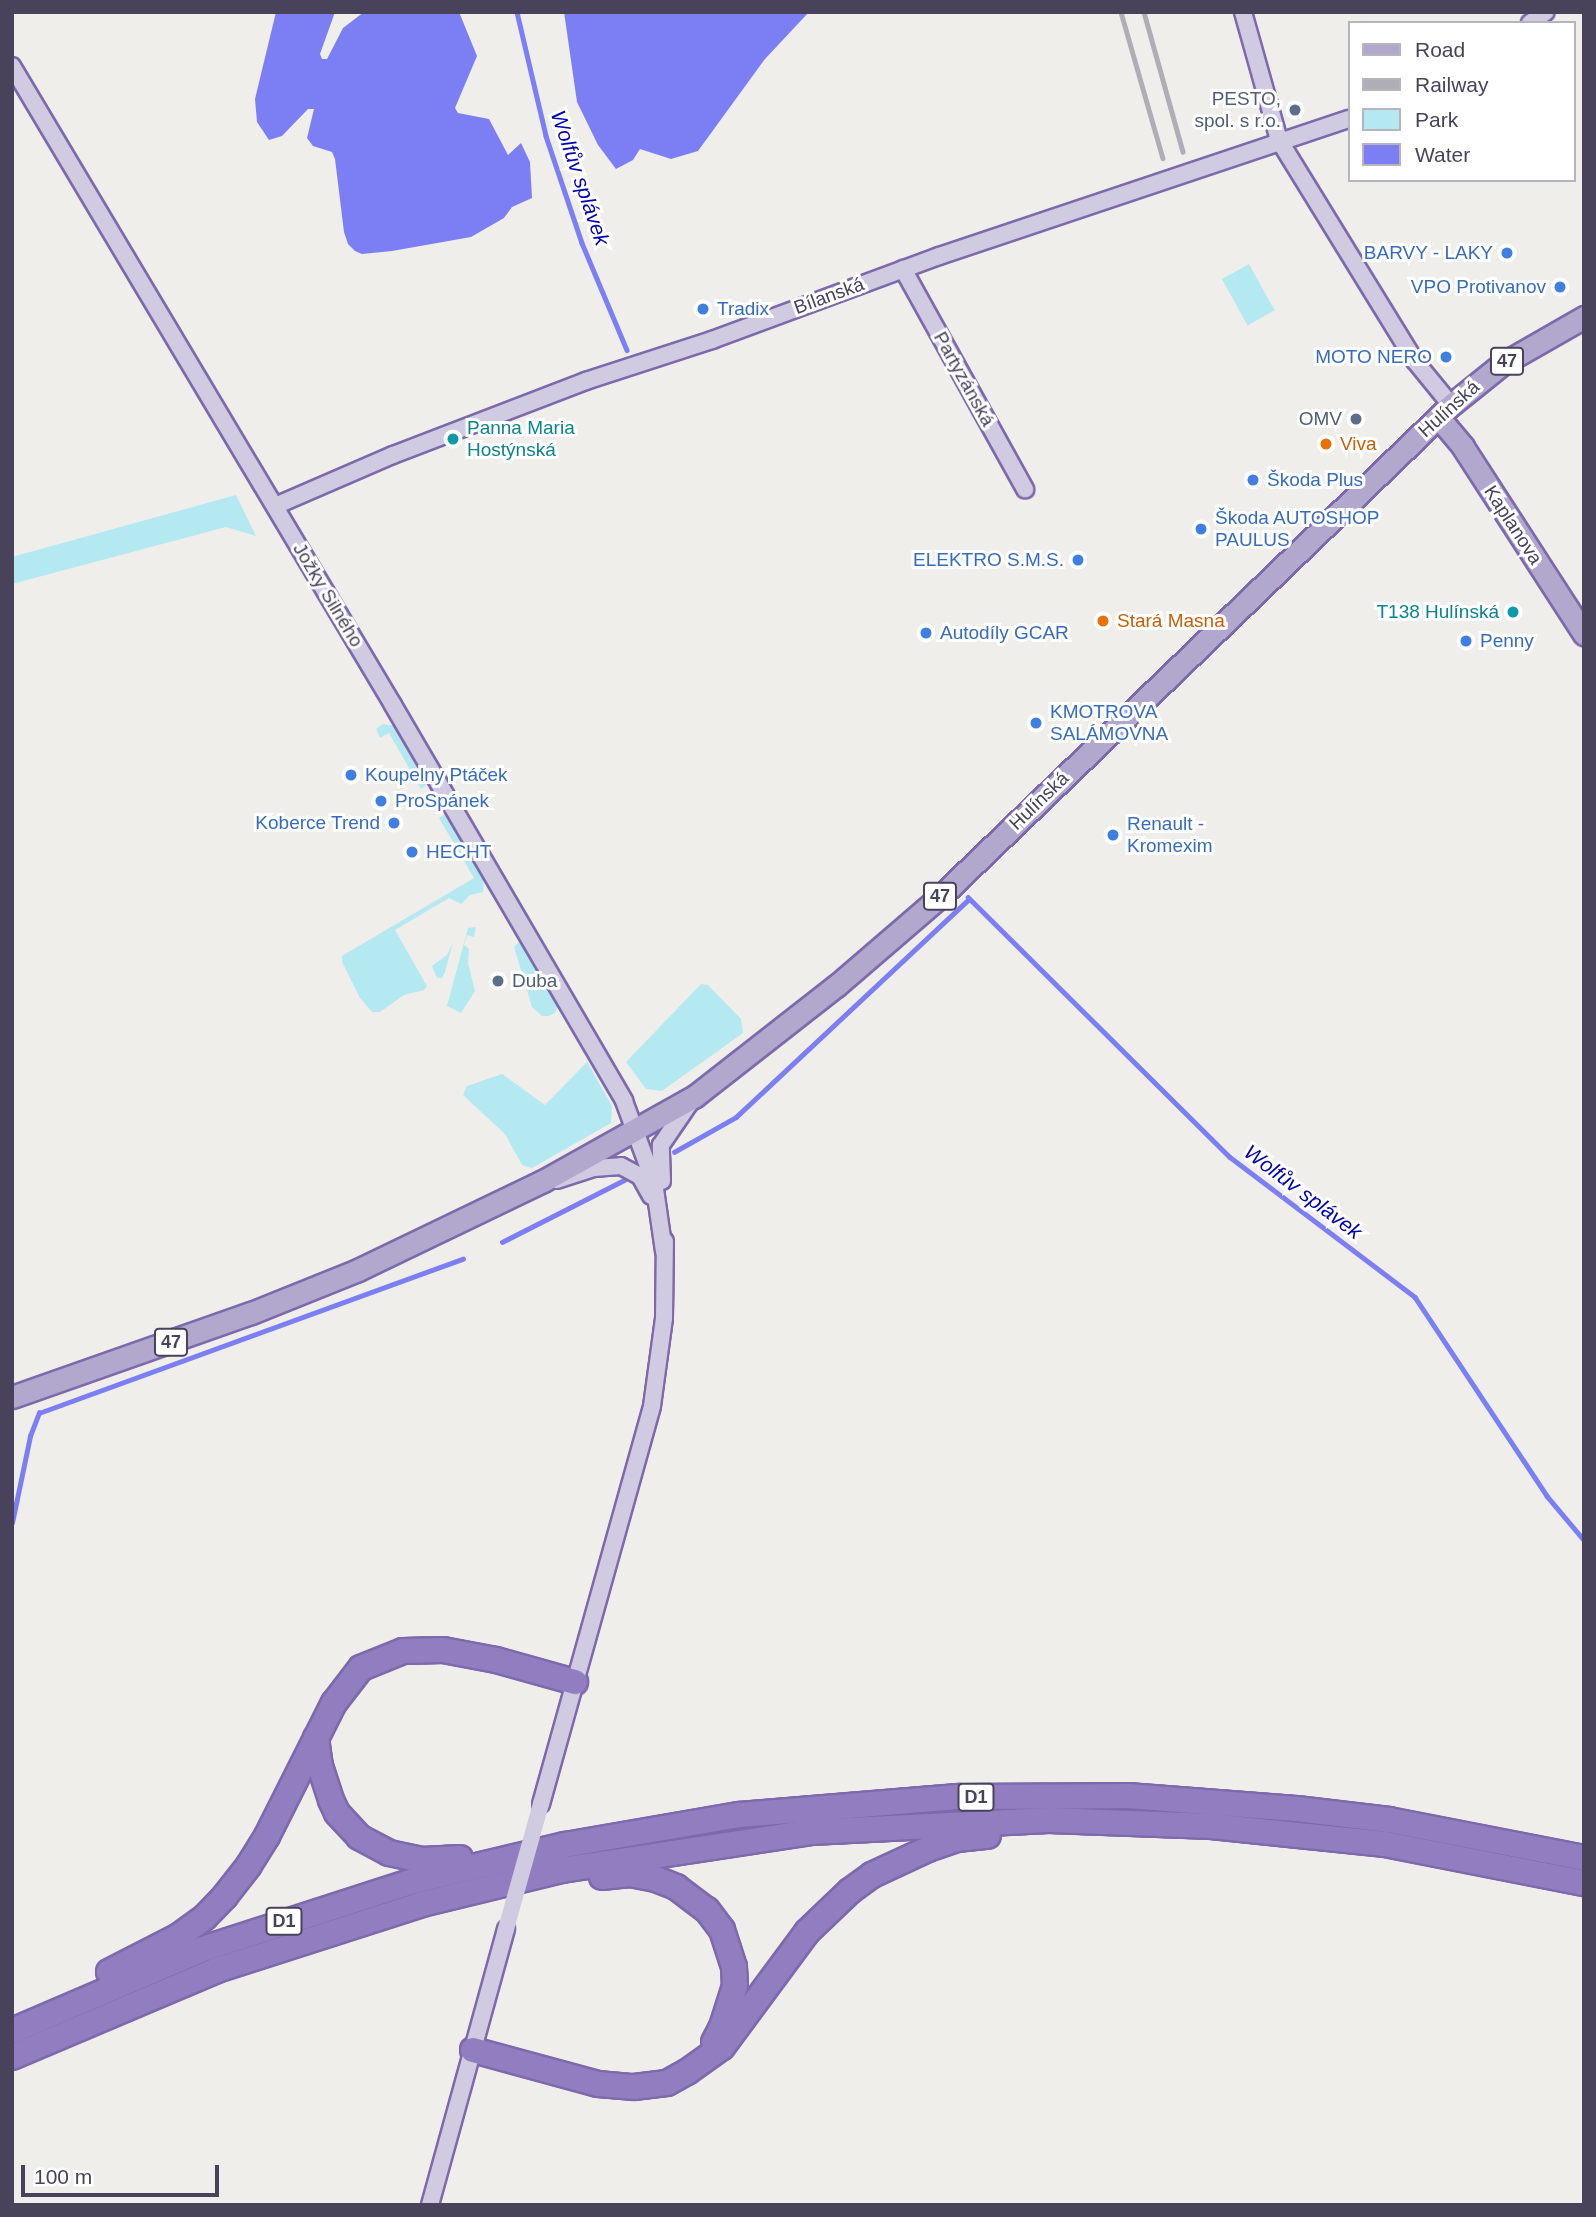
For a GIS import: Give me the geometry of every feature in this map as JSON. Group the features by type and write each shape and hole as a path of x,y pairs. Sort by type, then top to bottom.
{"highway":[{"path":"13,2031 35,2008 179,1936 205,1917 249,1865 334,1703 361,1668 403,1651 443,1650 496,1660 575,1682"},
{"name":"D1","path":"316,1738 325,1783 337,1813 359,1837 383,1850 422,1860 450,1860 514,1847 565,1844"},
{"name":"D1","path":"13,2031 203,1949 310,1912 414,1881 565,1844 739,1815 960,1797 1128,1797 1297,1809 1387,1832 1584,1858"},
{"name":"D1","path":"12,2057 217,1970 396,1912 561,1870 659,1853 812,1832 964,1822 1126,1822 1277,1832 1387,1832"},
{"path":"472,2050 574,2079 618,2087 667,2083 722,2047 807,1932 850,1891 872,1875 898,1861 957,1839 1019,1832 1102,1832 1126,1822"},
{"name":"D1","path":"1440,1841 1584,1883"},
{"name":"D1","path":"494,1886 526,1889 630,1874 656,1879 693,1898 722,1930 734,1967 735,1986 730,2004 722,2027 703,2061"}],"main road":[{"name":"Hulínská","path":"637,1129 695,1096 836,986 944,892 1445,412 1502,364 1584,317"},
{"name":"Kaplanova","path":"1445,412 1463,447 1584,634"},
{"name":"47","path":"12,1397 289,1299 391,1255 524,1190 637,1129"}],"street":[{"path":"1243,12 1279,140 1445,412"},
{"name":"Jožky Silného","path":"12,66 579,1020 637,1129 654,1182 664,1257"},
{"name":"Bílanská","path":"275,506 479,421 903,269 1279,140 1348,119"},
{"name":"Partyzánská","path":"903,269 1025,489"},
{"path":"430,2205 652,1405 662,1343 667,1213 660,1168 661,1145 695,1096"},
{"path":"524,1190 604,1166 629,1168 648,1187 664,1257"}],"green space":[{"path":"1249,264 1275,310 1248,325 1222,279"},
{"path":"236,495 256,536 226,527 12,584 12,557"},
{"path":"383,724 396,726 421,768 426,785 421,789 389,733 380,738 376,729"},
{"path":"444,815 456,826 484,873 483,892 470,895 461,904 449,898 395,930 427,986 424,990 404,995 380,1012 372,1012 360,998 342,962 342,956 474,878 439,818"},
{"path":"476,927 474,937 467,935 464,945 469,949 468,963 475,991 461,1013 447,1006 468,928"},
{"path":"521,940 560,1000 555,1013 549,1016 542,1016 532,1007 514,947"},
{"path":"453,942 445,972 442,978 437,978 432,966 447,955"},
{"path":"701,984 708,985 741,1019 743,1033 662,1091 646,1089 626,1062"},
{"path":"587,1062 612,1106 611,1123 532,1168 522,1165 505,1134 463,1095 467,1086 502,1074 545,1105"}],"water":[{"path":"276,12 335,12 320,54 322,59 327,59 343,28 364,12 459,12 477,56 455,108 458,113 489,119 508,155 521,143 530,162 532,198 512,207 504,218 471,237 392,251 362,254 355,251 348,244 344,232 335,159 332,152 313,146 307,138 314,109 308,109 282,136 269,140 257,122 255,99"},
{"path":"564,12 809,12 765,59 698,151 671,159 640,149 633,160 616,169 598,145 577,102"}],"waterway":[{"name":"Wolfův splávek","path":"517,12 546,136 582,243 627,350"},
{"name":"Wolfův splávek","path":"968,897 1230,1157 1415,1297 1547,1496 1584,1540"},
{"path":"674,1152 736,1117 969,899"},
{"path":"502,1242 624,1180"},
{"path":"12,1523 30,1436 39,1413 463,1259"}],"railway":[{"path":"1121,12 1163,158"},
{"path":"1144,12 1183,152"}],"place":[{"name":"PESTO, spol. s r.o.","path":"1295,110"},
{"name":"BARVY - LAKY","path":"1507,253"},
{"name":"VPO Protivanov","path":"1560,287"},
{"name":"Tradix","path":"703,309"},
{"name":"MOTO NERO","path":"1446,357"},
{"name":"OMV","path":"1356,419"},
{"name":"Panna Maria Hostýnská","path":"453,439"},
{"name":"Viva","path":"1326,444"},
{"name":"Škoda Plus","path":"1253,480"},
{"name":"Škoda AUTOSHOP PAULUS","path":"1201,529"},
{"name":"ELEKTRO S.M.S.","path":"1078,560"},
{"name":"T138 Hulínská","path":"1513,612"},
{"name":"Stará Masna","path":"1103,621"},
{"name":"Autodíly GCAR","path":"926,633"},
{"name":"Penny","path":"1466,641"},
{"name":"KMOTROVA SALÁMOVNA","path":"1036,723"},
{"name":"Koupelny Ptáček","path":"351,775"},
{"name":"ProSpánek","path":"381,801"},
{"name":"Koberce Trend","path":"394,823"},
{"name":"Renault - Kromexim","path":"1113,835"},
{"name":"HECHT","path":"412,852"},
{"name":"Duba","path":"498,981"}]}
